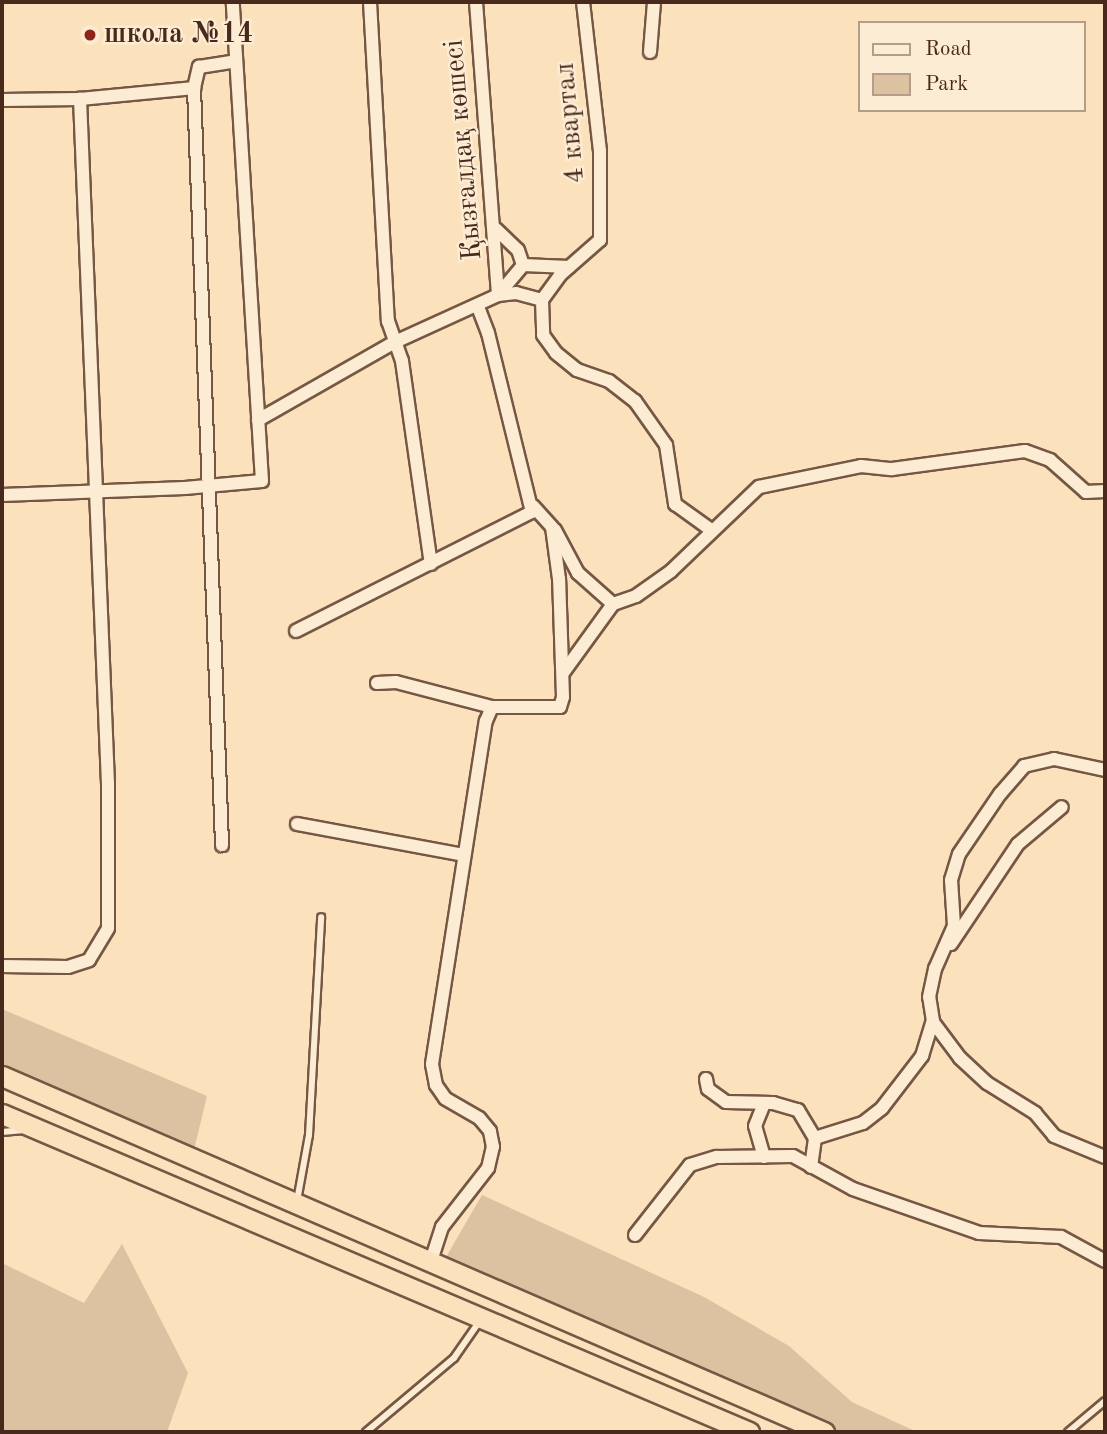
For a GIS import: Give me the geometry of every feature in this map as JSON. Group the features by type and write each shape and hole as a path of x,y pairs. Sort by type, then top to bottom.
{"highway":[{"path":"2,1076 429,1265 824,1432"},
{"path":"2,1114 749,1432"}],"street":[{"path":"2,495 211,486 262,481 233,2"},
{"path":"370,2 388,321 402,361 432,564"},
{"name":"Қызғалдақ көшесі","path":"476,2 496,229 498,295"},
{"name":"4 квартал","path":"569,267 600,240 600,151 583,2"},
{"path":"650,52 653,2"},
{"path":"222,845 211,486 194,88 199,67 236,61"},
{"path":"2,100 80,99 194,88"},
{"path":"2,966 68,967 89,960 108,928 108,784 80,99"},
{"path":"496,229 518,250 523,265"},
{"path":"523,265 569,267"},
{"path":"498,295 523,265"},
{"path":"569,267 542,300 543,335 556,353 577,370 609,381 635,401 666,445 675,504 711,530"},
{"path":"258,420 395,342 498,295 516,293 542,300"},
{"path":"477,305 533,506 552,527 578,573 613,604"},
{"path":"563,673 613,604 636,596 671,572 711,530 759,487 861,466 892,469 1025,451 1050,460 1086,492 1105,491"},
{"path":"296,631 522,521 533,506"},
{"path":"377,683 396,682 492,707 560,707 563,673 552,527"},
{"path":"429,1265 442,1227 488,1168 493,1147 491,1131 479,1118 445,1098 436,1085 432,1064 486,721 492,707"},
{"path":"946,949 954,926 951,880 959,854 1024,766 1066,759 1105,770"},
{"path":"1062,807 1018,844 946,949 935,969 929,997 933,1021 960,1058 987,1083 1035,1113 1054,1136 1105,1157"},
{"path":"297,824 464,855"},
{"path":"815,1138 863,1123 881,1108 922,1056 933,1021"},
{"path":"706,1079 708,1088 726,1102 764,1104 798,1110 815,1138 811,1167"},
{"path":"764,1104 755,1126 764,1157"},
{"path":"635,1235 690,1165 717,1157 793,1156 853,1189 979,1233 1061,1237 1105,1261"}],"lane":[{"path":"296,1206 309,1135 321,918"},
{"path":"2,1132 35,1128"},
{"path":"366,1432 454,1358 481,1318"},
{"path":"1068,1432 1105,1401"}],"green space":[{"path":"2,1009 207,1096 193,1154 2,1069"},
{"path":"482,1195 704,1297 789,1346 852,1402 917,1432 839,1432 442,1264"},
{"path":"122,1244 188,1373 167,1432 2,1432 2,1263 84,1303"}],"place":[{"name":"школа №14","path":"90,35"}]}
